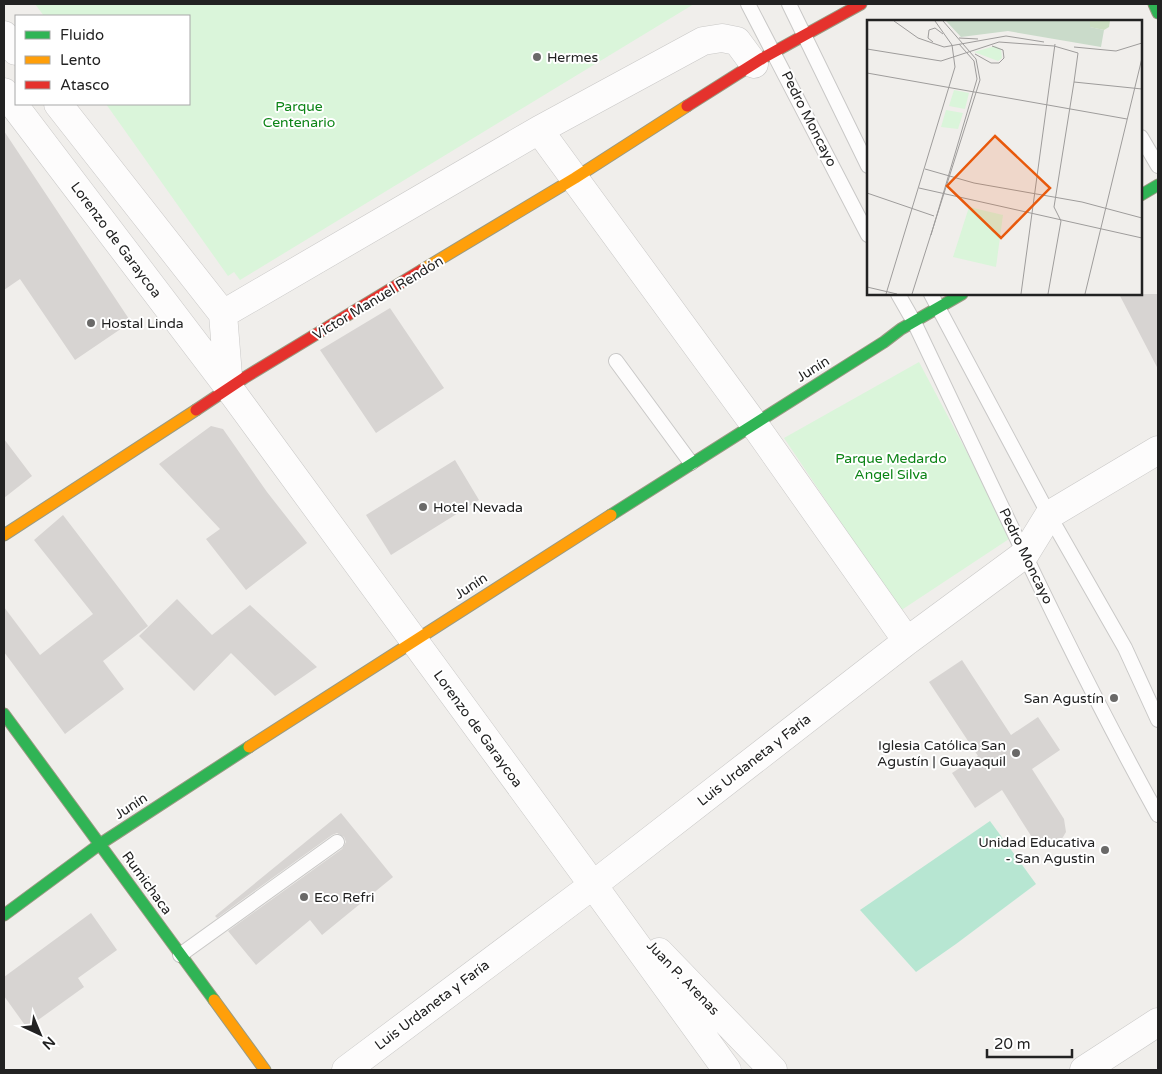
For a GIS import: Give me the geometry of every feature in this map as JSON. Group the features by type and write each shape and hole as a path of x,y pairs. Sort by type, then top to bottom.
{"street":[{"name":"Victor Manuel Rendón","path":"4,535 229,388 576,178 764,58 862,4"},
{"path":"1154,4 1158,13"},
{"path":"4,35 15,50"},
{"path":"223,314 539,130 703,40 722,38 737,41 764,58"},
{"name":"Lorenzo de Garaycoa","path":"4,92 229,388 727,1070"},
{"path":"59,105 223,314 229,388"},
{"path":"539,130 576,178 754,424 907,641"},
{"path":"1142,194 1158,185"},
{"name":"Junín","path":"4,916 100,844 413,640 914,322 960,295"},
{"name":"Luis Urdaneta y Faría","path":"346,1070 593,885 907,641 1025,554 1049,515 1158,450"},
{"name":"Rumichaca","path":"4,714 265,1070"},
{"name":"Juan P. Arenas","path":"593,885 773,1070"},
{"path":"1085,1070 1158,1022"}],"lane":[{"name":"Pedro Moncayo","path":"748,4 764,58 867,233"},
{"path":"789,4 867,164"},
{"path":"1142,139 1158,166"},
{"name":"Pedro Moncayo","path":"899,295 914,322 1025,554 1128,761 1158,815"},
{"path":"932,295 1049,515 1124,648 1158,720"},
{"path":"616,361 691,463"},
{"path":"180,954 337,842"}],"green space":[{"name":"Parque Centenario","path":"35,4 694,4 240,280 234,272 228,276 107,105 190,105 190,15 43,15"},
{"name":"Parque Medardo Angel Silva","path":"919,362 1012,537 900,611 784,438"},
{"path":"990,821 1036,884 916,972 860,910"}],"building":[{"path":"4,131 131,322 75,360 20,279 4,290"},
{"path":"1158,294 1158,369 1120,295"},
{"path":"390,308 444,388 376,433 320,350"},
{"path":"211,426 223,429 267,492 307,543 246,590 206,539 220,529 159,464"},
{"path":"4,439 32,476 4,498"},
{"name":"Hotel Nevada","path":"455,460 479,500 391,555 366,515"},
{"path":"63,515 148,626 103,661 124,689 65,734 4,652 4,607 40,655 93,614 34,540"},
{"path":"177,599 212,635 250,605 317,667 275,696 231,653 194,691 139,636"},
{"name":"Iglesia Católica San Agustín | Guayaquil","path":"962,660 1011,735 1038,717 1060,750 1032,769 1064,819 1066,832 1060,842 1052,847 1044,846 1033,839 1002,790 975,808 952,773 978,756 929,682"},
{"name":"Eco Refri","path":"341,813 393,877 322,935 310,920 256,965 228,931 342,849 346,842 344,837 337,833 332,835 217,918 215,916"},
{"path":"91,913 117,950 78,978 84,987 27,1028 4,996 4,977"}],"traffic: fast":[{"path":"1154,4 1158,13"},
{"path":"1142,194 1158,185"},
{"path":"611,515 884,342 901,329 960,295"},
{"path":"4,714 214,1000"},
{"path":"4,915 100,844 249,747"}],"traffic: slow":[{"path":"422,270 575,178 687,106"},
{"path":"4,535 196,410"},
{"path":"249,747 611,515"},
{"path":"214,1000 265,1070"}],"traffic: jam":[{"path":"687,106 763,58 861,4"},
{"path":"196,410 244,378 422,270"}],"place":[{"name":"Hermes","path":"537,57"},
{"name":"Hostal Linda","path":"91,323"},
{"name":"Hotel Nevada","path":"423,507"},
{"name":"San Agustín","path":"1114,698"},
{"name":"Iglesia Católica San Agustín | Guayaquil","path":"1016,753"},
{"name":"Unidad Educativa - San Agustin","path":"1105,850"},
{"name":"Eco Refri","path":"304,897"}]}
